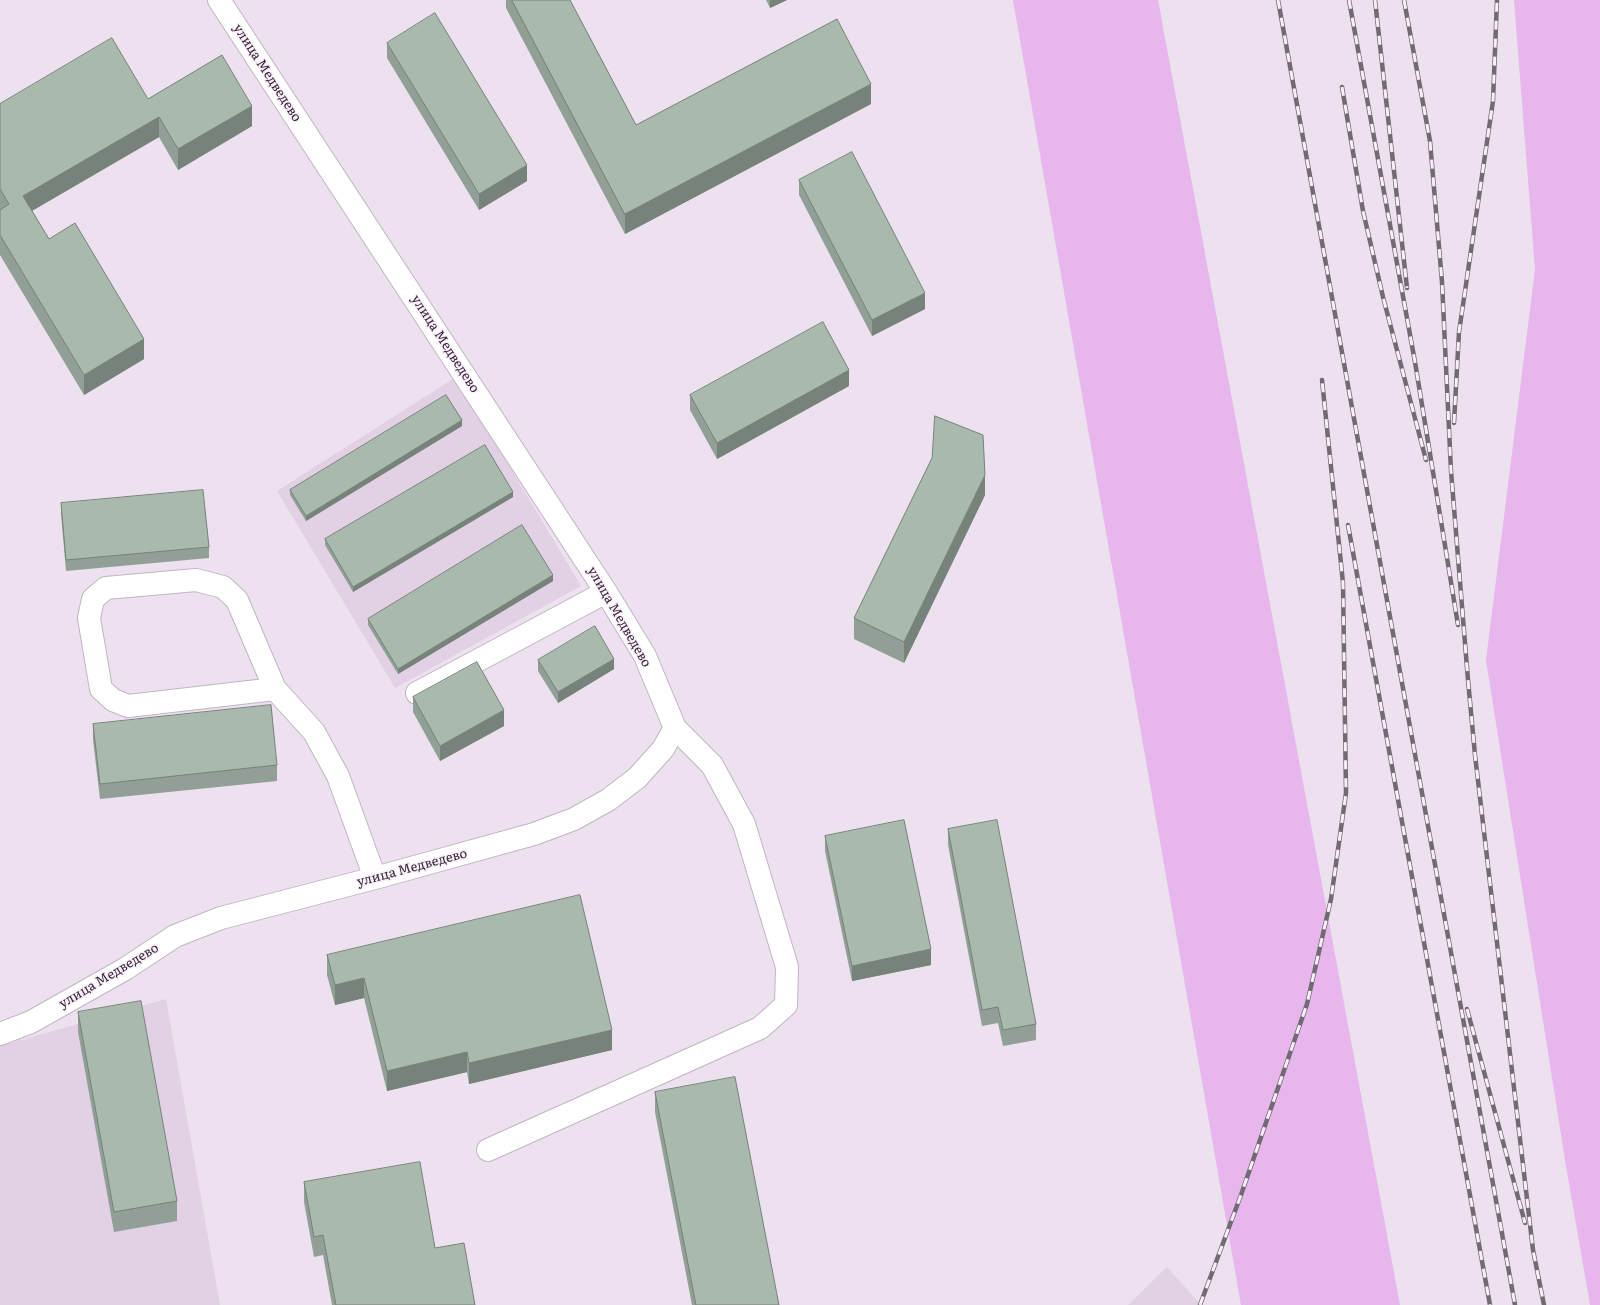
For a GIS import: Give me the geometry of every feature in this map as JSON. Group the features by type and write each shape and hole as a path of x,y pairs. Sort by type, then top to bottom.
{"street":[{"name":"улица Медведево","path":"0,1034 32,1022 125,969 175,936 221,918 375,878 534,834 574,819 608,800 636,778 663,749 675,728 644,656 606,592 219,0"},
{"path":"275,689 128,706 113,700 101,688 89,618 93,599 106,588 196,580 223,587 236,600 275,689 314,732 338,776 375,878"},
{"path":"417,693 606,592"},
{"path":"488,1150 760,1028 786,1005 787,967 744,824 712,765 675,728"}],"shaded area":[{"path":"1013,0 1158,0 1400,1305 1241,1305"},
{"path":"1514,0 1600,0 1600,1305 1590,1305 1565,1160 1486,660 1535,270"},
{"path":"456,377 581,586 395,688 277,491"},
{"path":"166,999 220,1305 0,1305 0,1046"},
{"path":"1167,1267 1201,1305 1128,1305"}],"building":[{"path":"512,0 570,0 636,125 837,19 871,84 625,214"},
{"path":"435,13 527,165 479,194 387,43"},
{"path":"112,38 148,99 222,55 252,106 178,149 159,117 23,196 49,239 75,223 144,339 84,375 0,235 0,210 9,204 0,189 0,104"},
{"path":"852,152 925,293 872,320 799,180"},
{"path":"823,322 849,370 717,443 690,395"},
{"path":"446,395 462,420 306,516 290,490"},
{"path":"935,416 983,435 985,475 904,642 854,618 932,458"},
{"path":"485,445 513,492 353,587 325,539"},
{"path":"203,490 209,547 66,560 61,503"},
{"path":"522,525 553,575 398,669 368,619"},
{"path":"595,626 614,659 558,692 538,660"},
{"path":"477,662 504,710 440,746 413,697"},
{"path":"271,705 277,765 100,784 93,724"},
{"path":"904,820 931,949 852,966 825,836"},
{"path":"997,820 1036,1024 1003,1030 998,1007 982,1010 948,829"},
{"path":"580,895 612,1030 469,1063 467,1052 387,1071 364,978 335,985 327,955"},
{"path":"141,1001 177,1201 114,1212 78,1012"},
{"path":"735,1077 779,1305 696,1305 655,1092"},
{"path":"420,1162 435,1248 464,1243 475,1305 336,1305 323,1235 314,1237 304,1182"}],"railway":[{"path":"1278,0 1515,1305"},
{"path":"1349,0 1415,362 1458,625"},
{"path":"1375,0 1407,288"},
{"path":"1404,0 1430,141 1442,282 1451,471 1475,755 1533,1250 1544,1305"},
{"path":"1454,423 1459,332 1493,101 1497,0"},
{"path":"1342,87 1363,211 1383,297 1426,460"},
{"path":"1200,1305 1241,1195 1307,1004 1331,899 1346,793 1343,583 1322,380"},
{"path":"1348,525 1490,1305"},
{"path":"1467,1009 1525,1223"}]}
